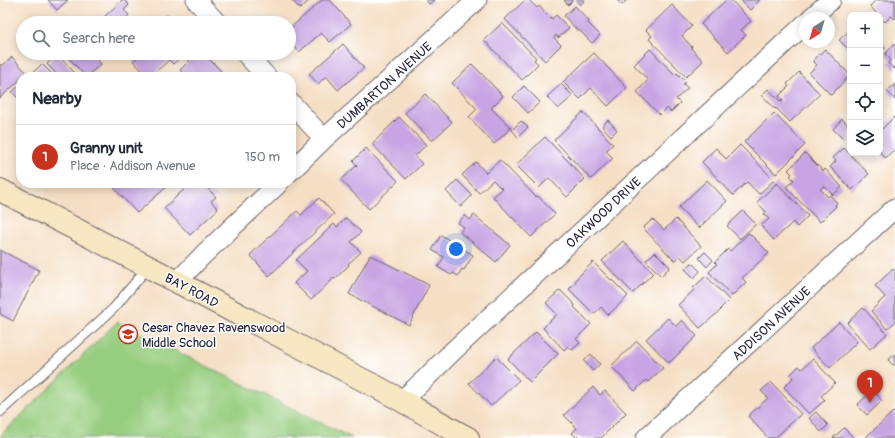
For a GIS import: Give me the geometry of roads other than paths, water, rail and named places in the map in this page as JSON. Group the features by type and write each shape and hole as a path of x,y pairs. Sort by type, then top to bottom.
{"main road":[{"name":"BAY ROAD","path":"0,190 402,400 468,438"}],"street":[{"path":"196,0 211,16"},
{"name":"DUMBARTON AVENUE","path":"296,166 477,0"},
{"path":"818,12 831,0"},
{"name":"OAKWOOD DRIVE","path":"402,400 799,30"},
{"path":"251,60 262,72"},
{"path":"296,108 324,139"},
{"path":"177,282 273,188"},
{"name":"ADDISON AVENUE","path":"646,438 895,208"}],"lane":[{"path":"0,412 114,308 148,267"}],"place":[{"name":"Cesar Chavez Ravenswood Middle School","path":"128,334"},
{"name":"Granny unit","path":"870,403"}]}
